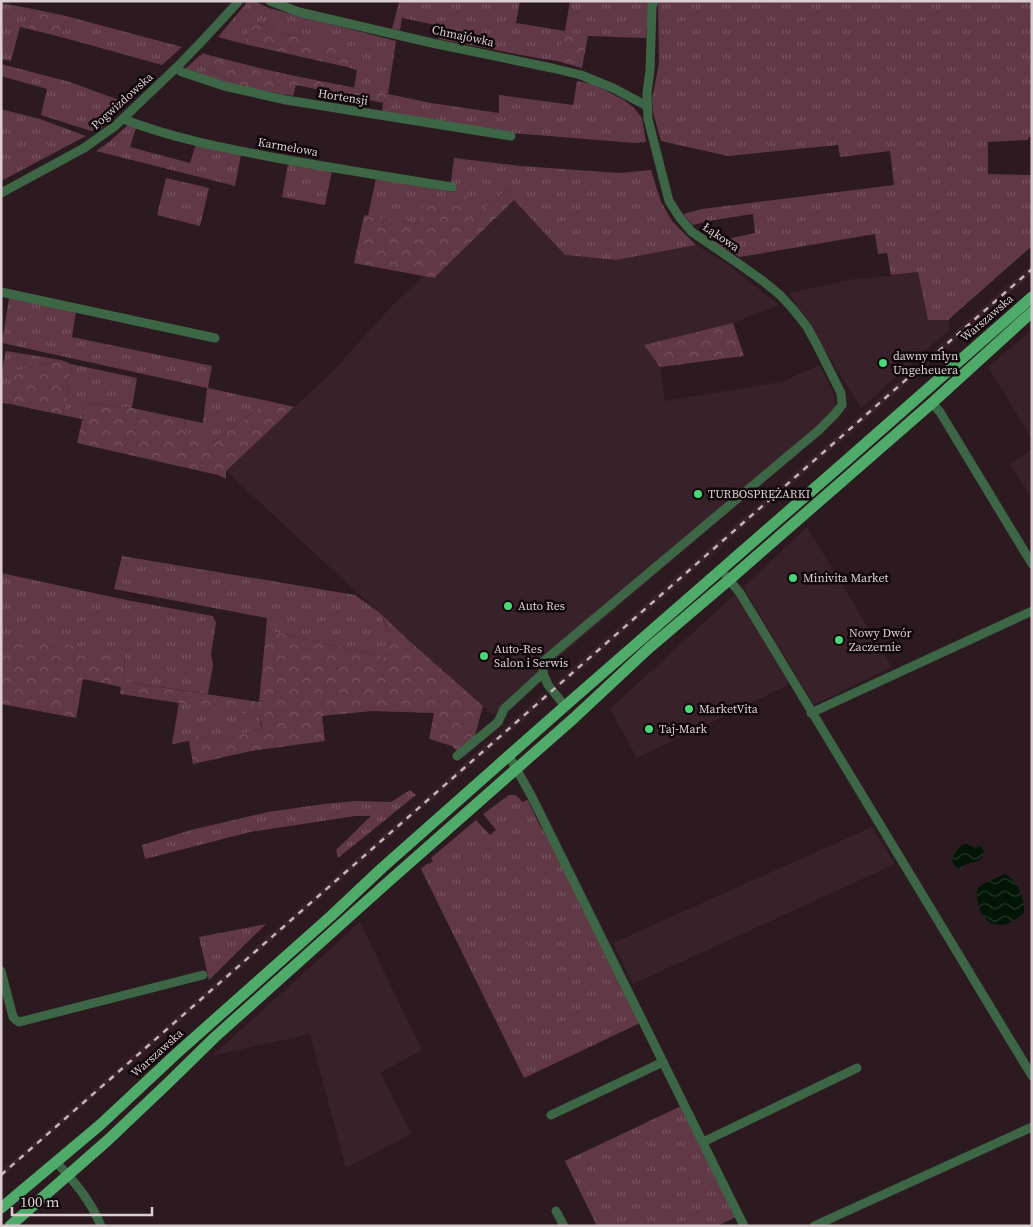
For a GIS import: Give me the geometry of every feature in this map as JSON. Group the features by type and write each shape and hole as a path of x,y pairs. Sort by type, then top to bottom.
{"main road":[{"name":"Warszawska","path":"1,1208 100,1125 382,868 1032,297"},
{"name":"Warszawska","path":"67,1175 127,1122 215,1037 574,718 644,652 729,580 1032,312"},
{"path":"10,1226 67,1175"}],"street":[{"name":"Pogwizdowska","path":"1,193 84,148 105,134 176,68 238,1"},
{"name":"Chmajówka","path":"270,1 309,14 581,75 614,88 647,106"},
{"name":"Łąkowa","path":"543,673 544,661 818,430 842,405 841,392 817,345 793,309 763,281 692,232 669,201 648,119 647,106 654,1"},
{"name":"Hortensji","path":"176,68 182,72 224,86 286,100 510,136"},
{"name":"Karmelowa","path":"123,119 150,129 250,153 452,187"},
{"path":"1,292 216,338"},
{"path":"932,402 940,412 1032,564"},
{"path":"721,570 740,594 1032,1076"},
{"path":"811,712 1032,611"},
{"path":"457,756 498,722 504,709 543,673 548,685 565,706"},
{"path":"509,756 531,795 744,1226"},
{"path":"1,971 13,1017 19,1022 203,975"},
{"path":"551,1115 663,1062"},
{"path":"703,1142 857,1068"},
{"path":"814,1226 830,1222 1032,1127"},
{"path":"56,1162 81,1190 101,1226"},
{"path":"556,1211 564,1226"}],"shaded area":[{"path":"514,200 565,255 616,260 696,245 724,262 779,305 733,323 645,345 660,367 665,401 781,382 820,365 834,395 838,419 493,715 406,638 226,471 332,372 389,309 423,276 434,278"},
{"path":"1032,264 1032,274 559,689 555,683"},
{"path":"918,272 928,320 948,320 950,329 861,408 789,293 854,279"},
{"path":"1032,330 1032,439 988,367"},
{"path":"1032,450 1032,499 1010,464"},
{"path":"807,527 892,667 814,705 743,587"},
{"path":"736,593 789,683 637,758 610,709"},
{"path":"544,693 549,698 1,1178 1,1171"},
{"path":"872,827 895,864 633,984 613,943"},
{"path":"360,922 422,1050 380,1073 412,1134 346,1168 310,1034 212,1056"}],"green space":[{"path":"248,1 254,1 269,8 396,41 388,94 431,103 499,113 499,95 573,105 577,81 593,84 624,100 634,108 642,118 646,142 635,143 511,133 382,113 383,103 387,94 354,88 357,70 347,67 352,48 290,35 254,22 244,44 218,37"},
{"path":"398,1 520,1 516,23 565,31 570,1 649,1 646,38 588,36 565,32 557,61 438,39 440,26 402,18 400,30 392,29"},
{"path":"658,1 1032,1 1032,134 1027,140 988,142 988,174 1032,175 1032,246 948,320 928,320 918,272 891,275 887,253 878,254 875,234 740,257 713,242 755,233 753,214 693,225 683,214 702,209 894,185 890,151 840,157 838,145 728,156 661,141 653,112 652,99 659,63"},
{"path":"1,3 33,9 28,29 20,27 11,61 1,59"},
{"path":"33,9 66,16 61,37 28,29"},
{"path":"66,16 182,47 162,65 61,37"},
{"path":"254,22 290,35 353,48 347,67 244,44"},
{"path":"565,31 588,36 582,68 557,61"},
{"path":"203,53 197,64 244,87 189,72 186,68"},
{"path":"203,53 273,71 387,94 383,103 296,85 293,96 244,87 197,64"},
{"path":"1,64 70,82 127,103 100,130 91,131 41,115 47,89 1,76"},
{"path":"1,109 40,119 86,136 1,181"},
{"path":"128,125 136,128 130,147 190,163 196,144 241,155 235,186 96,151"},
{"path":"454,158 521,166 619,173 651,170 661,202 672,221 696,245 616,260 565,255 507,190 466,223 446,204 419,224 368,216 376,178 453,192 451,182"},
{"path":"288,164 332,171 325,205 282,197"},
{"path":"166,178 209,188 200,226 157,215"},
{"path":"507,190 514,200 434,278 354,263 364,215 419,224 424,202 446,204 462,192 471,200 467,222"},
{"path":"9,298 76,311 72,337 212,366 208,388 268,401 213,443 193,440 185,430 184,419 203,423 207,388 2,343"},
{"path":"733,323 744,356 660,367 644,345"},
{"path":"6,351 61,360 12,372 16,392 10,404 1,403 1,375"},
{"path":"61,360 71,364 68,394 62,415 10,404 16,392 11,372"},
{"path":"71,364 137,378 132,408 86,403 82,419 62,415 68,394"},
{"path":"268,401 294,407 226,471 226,479 218,475 77,443 86,403 132,408 184,419 185,430 193,439 213,443"},
{"path":"122,556 355,595 380,613 390,638 389,650 384,657 266,630 267,618 114,589"},
{"path":"1,573 131,601 213,616 216,623 211,654 213,665 208,694 126,682 124,669 125,655 19,642 1,649"},
{"path":"380,613 483,706 474,739 457,751 452,746 429,739 434,713 372,711 322,716 325,741 251,751 193,764 189,741 196,736 202,736 225,742 236,736 262,728 258,715 120,694 121,687 83,679 76,718 1,704 1,649 19,642 50,642 125,655 124,669 126,682 259,702 266,630 384,657 390,640 388,630"},
{"path":"179,702 258,715 262,728 236,736 225,742 196,736 189,741 172,744"},
{"path":"410,790 416,795 338,858 336,850 371,816 355,816 250,832 145,859 142,845 191,830 268,812 324,804 355,801 391,802"},
{"path":"509,795 517,796 522,802 528,800 540,826 551,842 639,1022 524,1078 421,869 433,861 431,858 476,820 490,835 496,830 483,814"},
{"path":"266,924 209,980 199,937"},
{"path":"681,1106 736,1217 717,1226 597,1226 565,1161"}],"water":[{"path":"966,844 976,848 981,846 984,852 979,860 969,863 961,869 954,865 953,858 959,848"},
{"path":"1005,874 1014,881 1020,891 1024,913 1006,924 997,925 990,922 980,910 977,889 983,884"}],"railway":[{"path":"1,1175 1032,269"}],"place":[{"name":"dawny młyn Ungeheuera","path":"883,363"},
{"name":"TURBOSPRĘŻARKI","path":"698,494"},
{"name":"Minivita Market","path":"793,578"},
{"name":"Auto Res","path":"508,606"},
{"name":"Nowy Dwór Zaczernie","path":"839,640"},
{"name":"Auto-Res Salon i Serwis","path":"484,656"},
{"name":"MarketVita","path":"689,709"},
{"name":"Taj-Mark","path":"649,729"}]}
